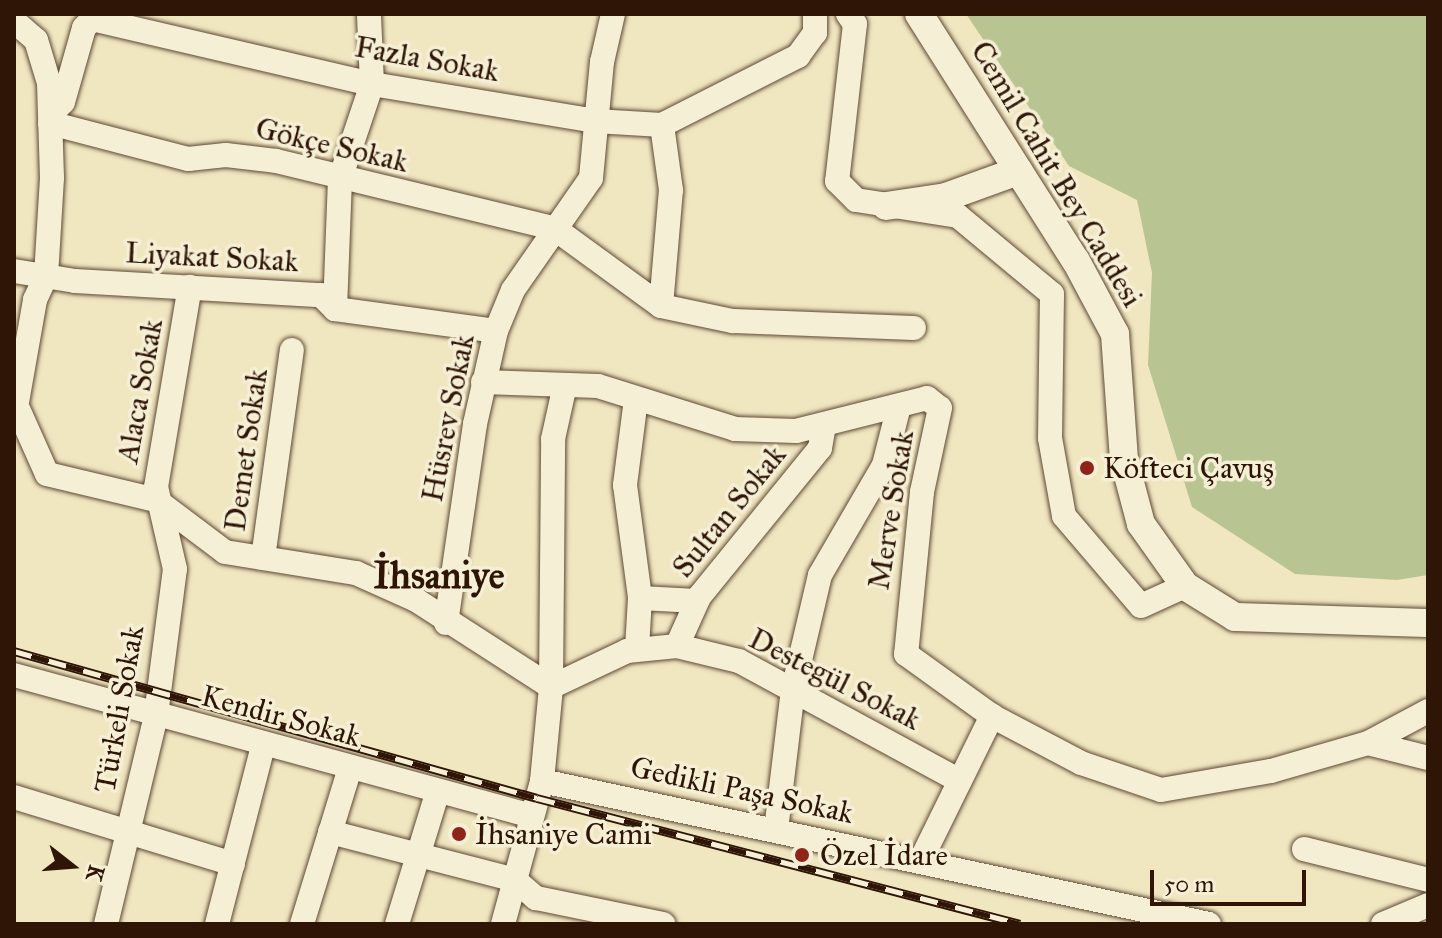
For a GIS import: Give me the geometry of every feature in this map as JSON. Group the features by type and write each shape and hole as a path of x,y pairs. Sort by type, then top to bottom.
{"street":[{"path":"335,309 340,179 372,84 369,14"},
{"name":"Hüsrev Sokak","path":"446,623 483,382 496,331 513,290 591,178 595,121 613,14"},
{"path":"661,306 671,190 662,125 798,56 815,33 815,14"},
{"path":"848,14 855,24 837,181 856,200 958,216 1052,294 1050,438 1064,516 1141,606 1185,586"},
{"name":"Cemil Cahit Bey Caddesi","path":"919,14 1018,171 1115,334 1124,460 1141,524 1185,586 1235,617 1428,623"},
{"name":"Fazla Sokak","path":"50,119 63,102 84,28 92,19 372,84 595,121 662,125"},
{"path":"14,21 36,40 49,83 46,276 35,300 16,401 47,474 164,504 225,552 356,573 416,600 446,623 551,687"},
{"name":"Gökçe Sokak","path":"50,119 188,159 226,155 276,161 340,179 554,228"},
{"path":"886,206 946,197 1018,171"},
{"path":"554,228 661,306 733,321 914,328"},
{"name":"Liyakat Sokak","path":"14,271 46,276 321,295 335,309 496,331"},
{"name":"Alaca Sokak","path":"164,504 156,487 190,287"},
{"name":"Demet Sokak","path":"263,558 292,350"},
{"name":"Merve Sokak","path":"483,382 598,386 735,429 796,431 927,398 940,408 919,508 906,654 992,716"},
{"path":"503,924 542,781 551,687 553,439 565,385"},
{"path":"636,399 625,496 640,598 637,649"},
{"path":"776,830 793,690 820,575 884,465 899,406"},
{"name":"Sultan Sokak","path":"677,646 697,601 820,448 824,425"},
{"name":"Türkeli Sokak","path":"106,924 156,715 175,569 164,504"},
{"path":"640,598 697,601"},
{"path":"551,687 637,649 677,646"},
{"name":"Destegül Sokak","path":"677,646 739,661 960,781"},
{"name":"Kendir Sokak","path":"14,675 263,746 532,816"},
{"path":"921,860 992,716 1081,763 1161,790 1271,771 1368,743 1428,711"},
{"path":"1368,743 1428,758"},
{"path":"217,924 263,746"},
{"path":"302,924 350,768"},
{"name":"Gedikli Paşa Sokak","path":"542,781 1209,924"},
{"path":"397,924 438,791"},
{"path":"14,797 233,864"},
{"path":"330,832 515,880 536,898 663,924"},
{"path":"1304,849 1428,880"},
{"path":"1383,924 1428,905"}],"green space":[{"path":"966,14 1428,14 1428,575 1397,580 1295,574 1192,507 1148,365 1152,273 1137,200 1069,166"}],"railway":[{"path":"14,651 537,798 1020,924"}],"place":[{"name":"Köfteci Çavuş","path":"1087,468"},
{"name":"İhsaniye Cami","path":"459,834"},
{"name":"Özel İdare","path":"802,855"}],"district":[{"name":"İhsaniye","path":"439,576"}]}
